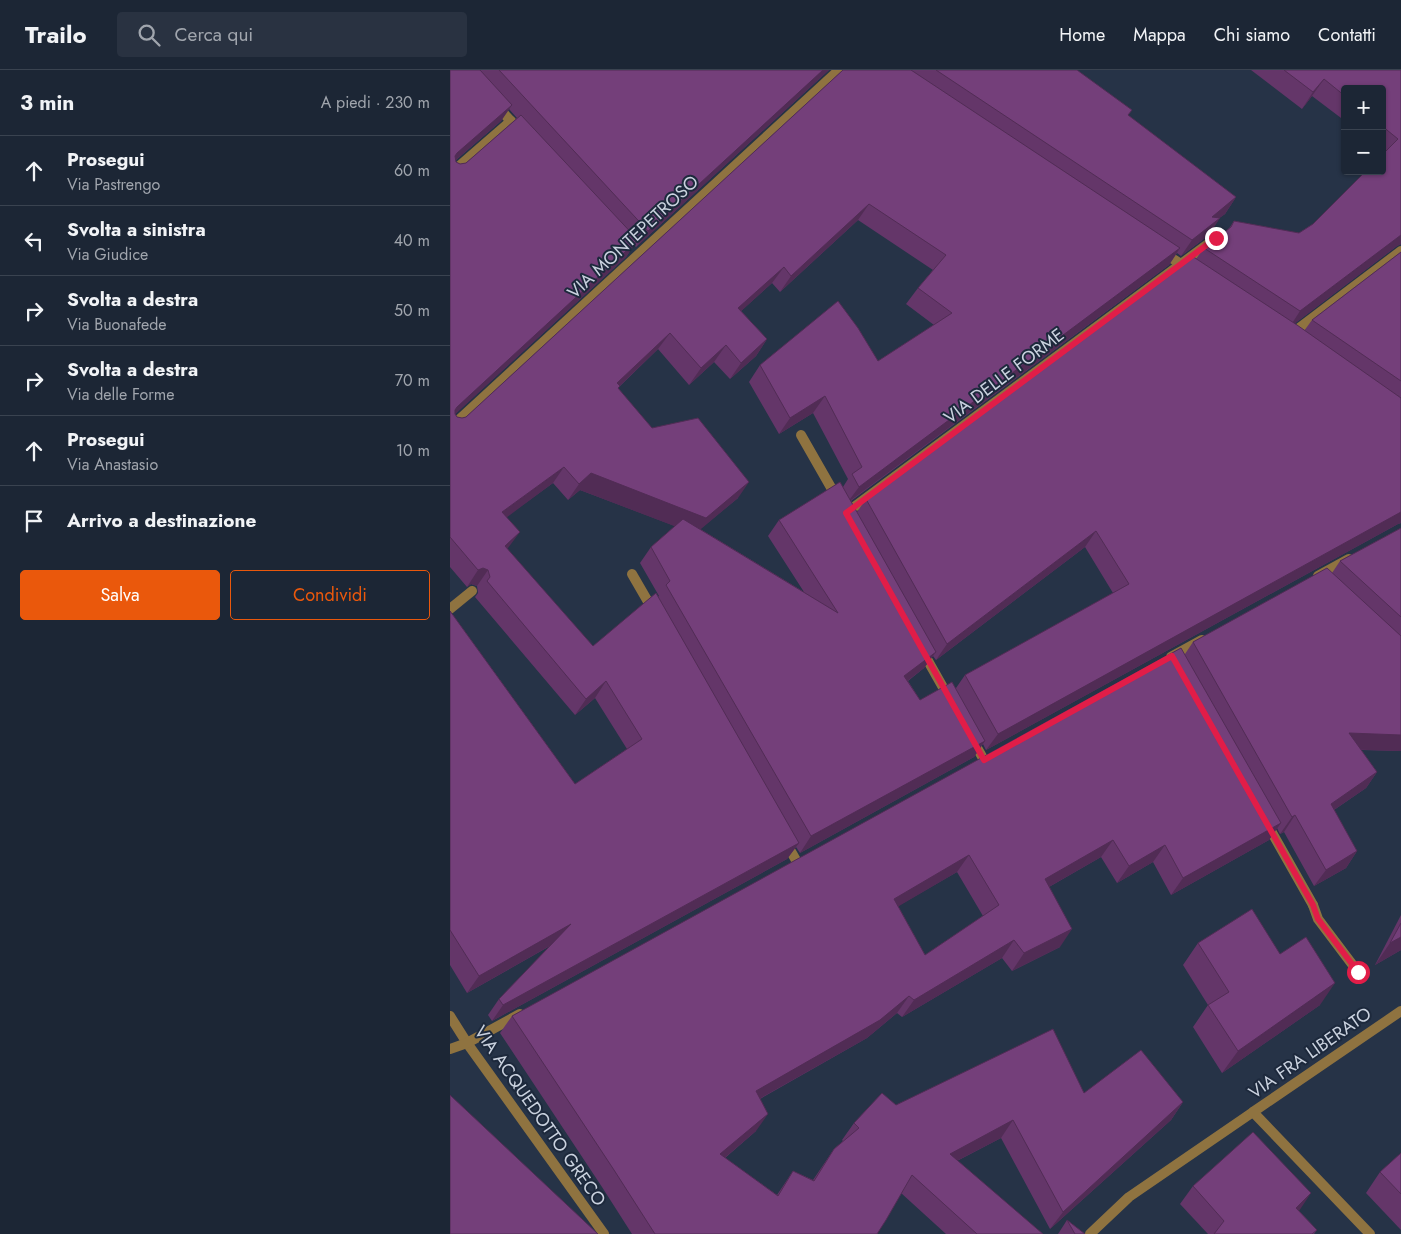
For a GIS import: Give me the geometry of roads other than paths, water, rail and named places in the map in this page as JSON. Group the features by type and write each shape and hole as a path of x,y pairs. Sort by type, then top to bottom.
{"street":[{"name":"VIA MONTEPETROSO","path":"450,428 632,253 839,70"},
{"path":"487,96 524,136"},
{"path":"450,174 511,121"},
{"name":"VIA DELLE FORME","path":"801,435 848,518 1216,238"},
{"path":"1157,248 1198,276"},
{"path":"1289,336 1401,251"},
{"path":"1316,580 1359,553"},
{"path":"632,574 661,625"},
{"path":"450,609 472,591"},
{"path":"1171,660 1215,632"},
{"path":"917,641 955,709"},
{"path":"965,726 984,760"},
{"path":"1260,811 1313,905 1318,919 1358,972"},
{"path":"778,828 797,862"},
{"path":"450,1049 466,1044 527,1010"},
{"name":"VIA FRA LIBERATO","path":"1370,1234 1253,1112 1401,1011"},
{"name":"VIA ACQUEDOTTO GRECO","path":"450,1016 466,1044 604,1234"},
{"path":"1090,1234 1129,1197 1253,1112"}]}
